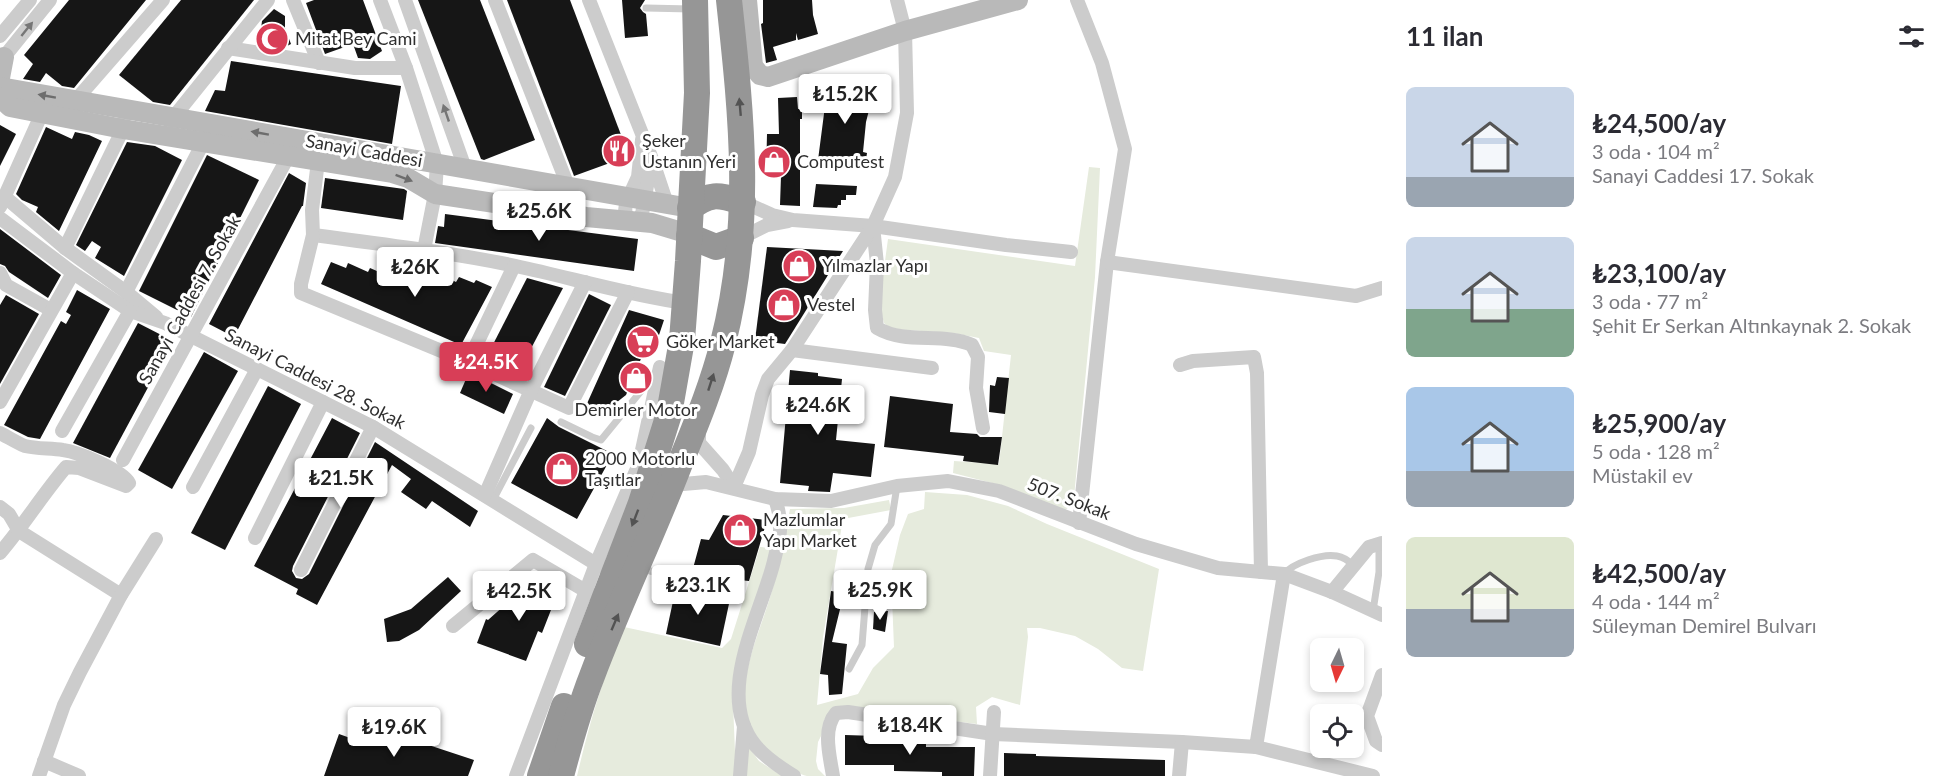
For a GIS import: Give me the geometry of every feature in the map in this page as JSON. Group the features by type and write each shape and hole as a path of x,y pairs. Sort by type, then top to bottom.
{"highway":[{"path":"561,776 566,726 595,595 672,485 699,417 723,344 738,267 743,202 741,126 729,0"},
{"path":"540,776 592,675 616,567 641,503 669,414 682,340 685,303 689,236 678,206 697,93 696,5"},
{"path":"678,206 710,195 724,196 743,202"},
{"path":"689,236 716,247 741,238"},
{"path":"533,776 566,726"},
{"path":"566,726 567,776"}],"street":[{"path":"0,36 30,0"},
{"path":"0,78 2,56 50,0"},
{"path":"73,110 163,0"},
{"path":"171,127 228,48 268,0"},
{"path":"293,0 319,63"},
{"path":"380,0 437,164"},
{"path":"405,0 465,168"},
{"path":"495,0 568,186"},
{"path":"589,0 642,138 678,206"},
{"path":"747,0 753,66 760,75 768,77 905,31 1018,0"},
{"path":"734,487 750,452 762,395 768,379 792,350 873,226 895,177 907,113 905,31 897,0"},
{"path":"1077,0 1102,63 1125,149 1107,262 1079,523"},
{"path":"228,48 355,68 405,68"},
{"name":"Sanayi Caddesi","path":"0,87 73,110 123,129 171,127"},
{"name":"Sanayi Caddesi","path":"0,97 10,107 42,113 73,110 127,110 171,127 289,148 465,168 678,206"},
{"path":"65,248 123,129 127,110"},
{"path":"42,113 2,202 165,323"},
{"path":"126,292 207,133"},
{"path":"633,220 642,214 637,198 642,138"},
{"name":"Sanayi Caddesi","path":"289,148 318,161 392,173 408,178 435,194 586,218 652,223 689,236"},
{"name":"Sanayi Caddesi 7. Sokak","path":"123,460 289,148"},
{"path":"637,198 652,159"},
{"path":"318,161 312,210 313,235 301,284 301,293 468,362 569,408 628,292"},
{"name":"Sanayi Caddesi","path":"435,194 437,164"},
{"path":"424,250 435,194"},
{"path":"743,202 772,215 793,220 873,226 1071,252"},
{"name":"Sanayi Caddesi 28. Sokak","path":"0,218 73,273 130,311 165,323 374,427 489,497 616,567"},
{"path":"741,238 767,225 793,220"},
{"path":"873,226 877,264 875,310 878,328 886,333 907,337 960,340 972,345 978,357 976,388 983,428"},
{"path":"313,235 424,250 514,266 685,303"},
{"path":"1107,262 1356,296 1382,288"},
{"path":"468,362 514,266"},
{"path":"0,402 73,273"},
{"path":"489,497 504,438 531,390 585,282"},
{"path":"2,284 51,310"},
{"path":"62,431 130,311"},
{"path":"792,350 932,368"},
{"path":"1179,365 1193,360 1254,357 1257,373 1261,572"},
{"path":"616,567 660,367"},
{"path":"193,487 257,369"},
{"path":"255,538 323,402"},
{"path":"699,417 699,443 723,470 734,487"},
{"path":"301,570 374,427"},
{"path":"0,433 26,446 66,450 91,459 117,472 129,483 126,486 122,485 79,468 66,467 49,486 19,531 0,553"},
{"name":"507. Sokak","path":"672,485 706,482 734,487 775,499 831,501 897,486 948,481 999,491 1136,544 1218,568 1284,574 1378,613"},
{"path":"741,776 744,726 738,694 739,676 750,633 768,586 779,539 781,518 775,499"},
{"path":"0,507 9,514 19,531 121,596"},
{"path":"39,776 64,705 121,596 156,538"},
{"path":"1332,592 1378,542"},
{"path":"453,626 533,560 595,595 516,776"},
{"path":"1256,747 1284,574"},
{"path":"1381,683 1367,716 1376,741 1382,745"},
{"path":"833,776 828,737 831,720 836,713 848,712 993,734 1256,747 1373,776"},
{"path":"990,776 994,712"},
{"path":"744,726 755,745 781,768 794,776"},
{"path":"1179,776 1182,742"},
{"path":"44,761 79,776"}],"lane":[{"path":"648,6 696,5"},
{"path":"561,422 592,438 602,440 660,367"},
{"path":"489,497 531,428"},
{"path":"849,669 862,645 868,569 875,545 891,525 897,486"},
{"path":"1378,542 1378,613"},
{"path":"1284,574 1293,565 1330,555 1346,559 1354,566"},
{"path":"616,567 735,594 737,588"}],"shaded area":[{"path":"1089,167 1100,168 1095,277 1074,497 1072,505 1065,510 996,484 953,473 954,461 999,464 1011,355 984,351 979,338 953,333 891,329 884,323 879,305 888,239 1075,266"},
{"path":"925,492 967,495 1008,506 1159,569 1143,671 1122,668 1098,649 1075,636 1040,628 1027,628 1028,637 1020,705 992,697 976,707 977,724 838,707 824,720 823,732 818,742 816,761 818,769 825,776 802,775 773,754 757,737 748,718 745,698 746,677 751,656 774,583 790,509 844,508 889,500 891,510 843,519 823,637 817,705 858,694 873,668 894,647 891,574 900,535 908,514 924,509"},
{"path":"760,547 771,548 733,703 736,776 577,776 597,701 624,627 722,648 731,639"},
{"path":"745,742 759,761 782,776 744,776"}],"building":[{"path":"69,0 146,0 74,88 62,86 46,73 40,82 23,79 33,64 24,55"},
{"path":"181,0 254,0 170,105 153,102 119,75"},
{"path":"314,0 363,0 382,51 370,59 358,58 353,44 325,54 306,3"},
{"path":"418,0 480,0 535,140 484,160 481,159"},
{"path":"507,0 570,0 629,156 574,176"},
{"path":"622,0 645,0 640,8 646,14 648,36 625,38"},
{"path":"763,0 812,0 818,34 798,40 796,33 796,40 773,47 777,60 766,63 761,24 763,23"},
{"path":"274,9 285,16 285,28 291,44 283,48 276,46 271,35 261,29 262,21"},
{"path":"231,61 401,86 392,144 205,111 215,90 225,91"},
{"path":"830,88 878,94 876,111 869,110 866,122 863,152 867,153 865,166 818,160 825,106 819,105 817,92"},
{"path":"797,97 798,109 802,109 800,206 780,205 781,176 766,176 767,134 779,134 778,98"},
{"path":"0,125 16,134 0,166"},
{"path":"46,127 72,139 75,132 102,141 59,231 36,212 38,207 22,200 16,194"},
{"path":"127,142 155,146 182,160 124,276 95,258 101,247 92,241 85,251 76,245"},
{"path":"207,155 259,180 191,317 139,291"},
{"path":"289,173 306,183 303,206 234,337 209,324"},
{"path":"325,178 404,189 407,191 403,220 321,208"},
{"path":"816,184 857,186 856,195 846,195 846,200 841,200 841,205 837,208 813,207"},
{"path":"445,214 638,239 634,271 435,243 438,226 444,227"},
{"path":"0,229 61,275 48,298 0,264"},
{"path":"767,247 843,251 785,344 755,340"},
{"path":"331,262 346,268 348,263 368,272 370,268 386,275 388,271 405,279 407,273 423,281 426,273 440,280 442,275 456,282 459,277 474,283 476,280 492,287 461,345 321,284"},
{"path":"527,278 563,288 517,375 485,360"},
{"path":"77,290 110,309 40,439 28,437 4,425 61,321 66,324 71,315 66,312"},
{"path":"589,294 611,305 565,396 544,387"},
{"path":"6,295 39,314 0,384 0,305"},
{"path":"629,310 664,320 659,335 647,332 645,349 626,395 612,406 608,404 603,416 585,408"},
{"path":"138,323 173,341 110,458 73,443"},
{"path":"204,352 238,371 172,489 138,470"},
{"path":"790,370 818,373 818,376 842,379 836,440 875,444 871,477 833,473 830,492 808,491 809,486 780,483"},
{"path":"469,372 513,394 504,414 460,393"},
{"path":"997,377 1009,378 1005,414 989,412 990,385 995,386"},
{"path":"268,386 301,404 225,550 191,533"},
{"path":"890,396 953,404 950,432 977,434 980,437 1002,437 998,465 963,461 964,456 884,447"},
{"path":"332,418 360,433 293,566 292,571 296,578 302,579 309,574 375,442 478,511 470,527 432,501 426,509 401,492 411,479 392,465 317,605 296,594 298,589 254,566"},
{"name":"2000 Motorlu Taşıtlar","path":"547,418 559,427 613,454 577,519 511,483"},
{"path":"723,515 767,520 749,581 739,580 739,583 734,583 692,572 701,539 709,540"},
{"path":"448,577 461,591 419,630 399,641 387,642 384,619 411,609"},
{"path":"532,581 558,592 542,633 538,631 526,661 477,643 486,619 488,620"},
{"path":"676,587 730,599 720,646 666,634"},
{"path":"831,591 844,593 832,642 847,644 842,694 829,695 828,675 820,674"},
{"path":"888,611 885,632 873,629 874,612"},
{"path":"374,727 474,760 468,776 324,776 339,734 367,744"},
{"path":"845,735 877,736 877,742 926,742 926,747 975,747 974,776 942,776 942,772 894,771 894,765 845,765"},
{"path":"1004,753 1165,760 1165,776 1004,776"}],"place":[{"name":"Mitat Bey Cami","path":"272,39"},
{"name":"Şeker Ustanın Yeri","path":"619,151"},
{"name":"Computest","path":"774,162"},
{"name":"Yılmazlar Yapı","path":"799,266"},
{"name":"Vestel","path":"784,305"},
{"name":"Göker Market","path":"643,342"},
{"name":"Demirler Motor","path":"636,378"},
{"name":"2000 Motorlu Taşıtlar","path":"562,469"},
{"name":"Mazlumlar Yapı Market","path":"740,530"}]}
